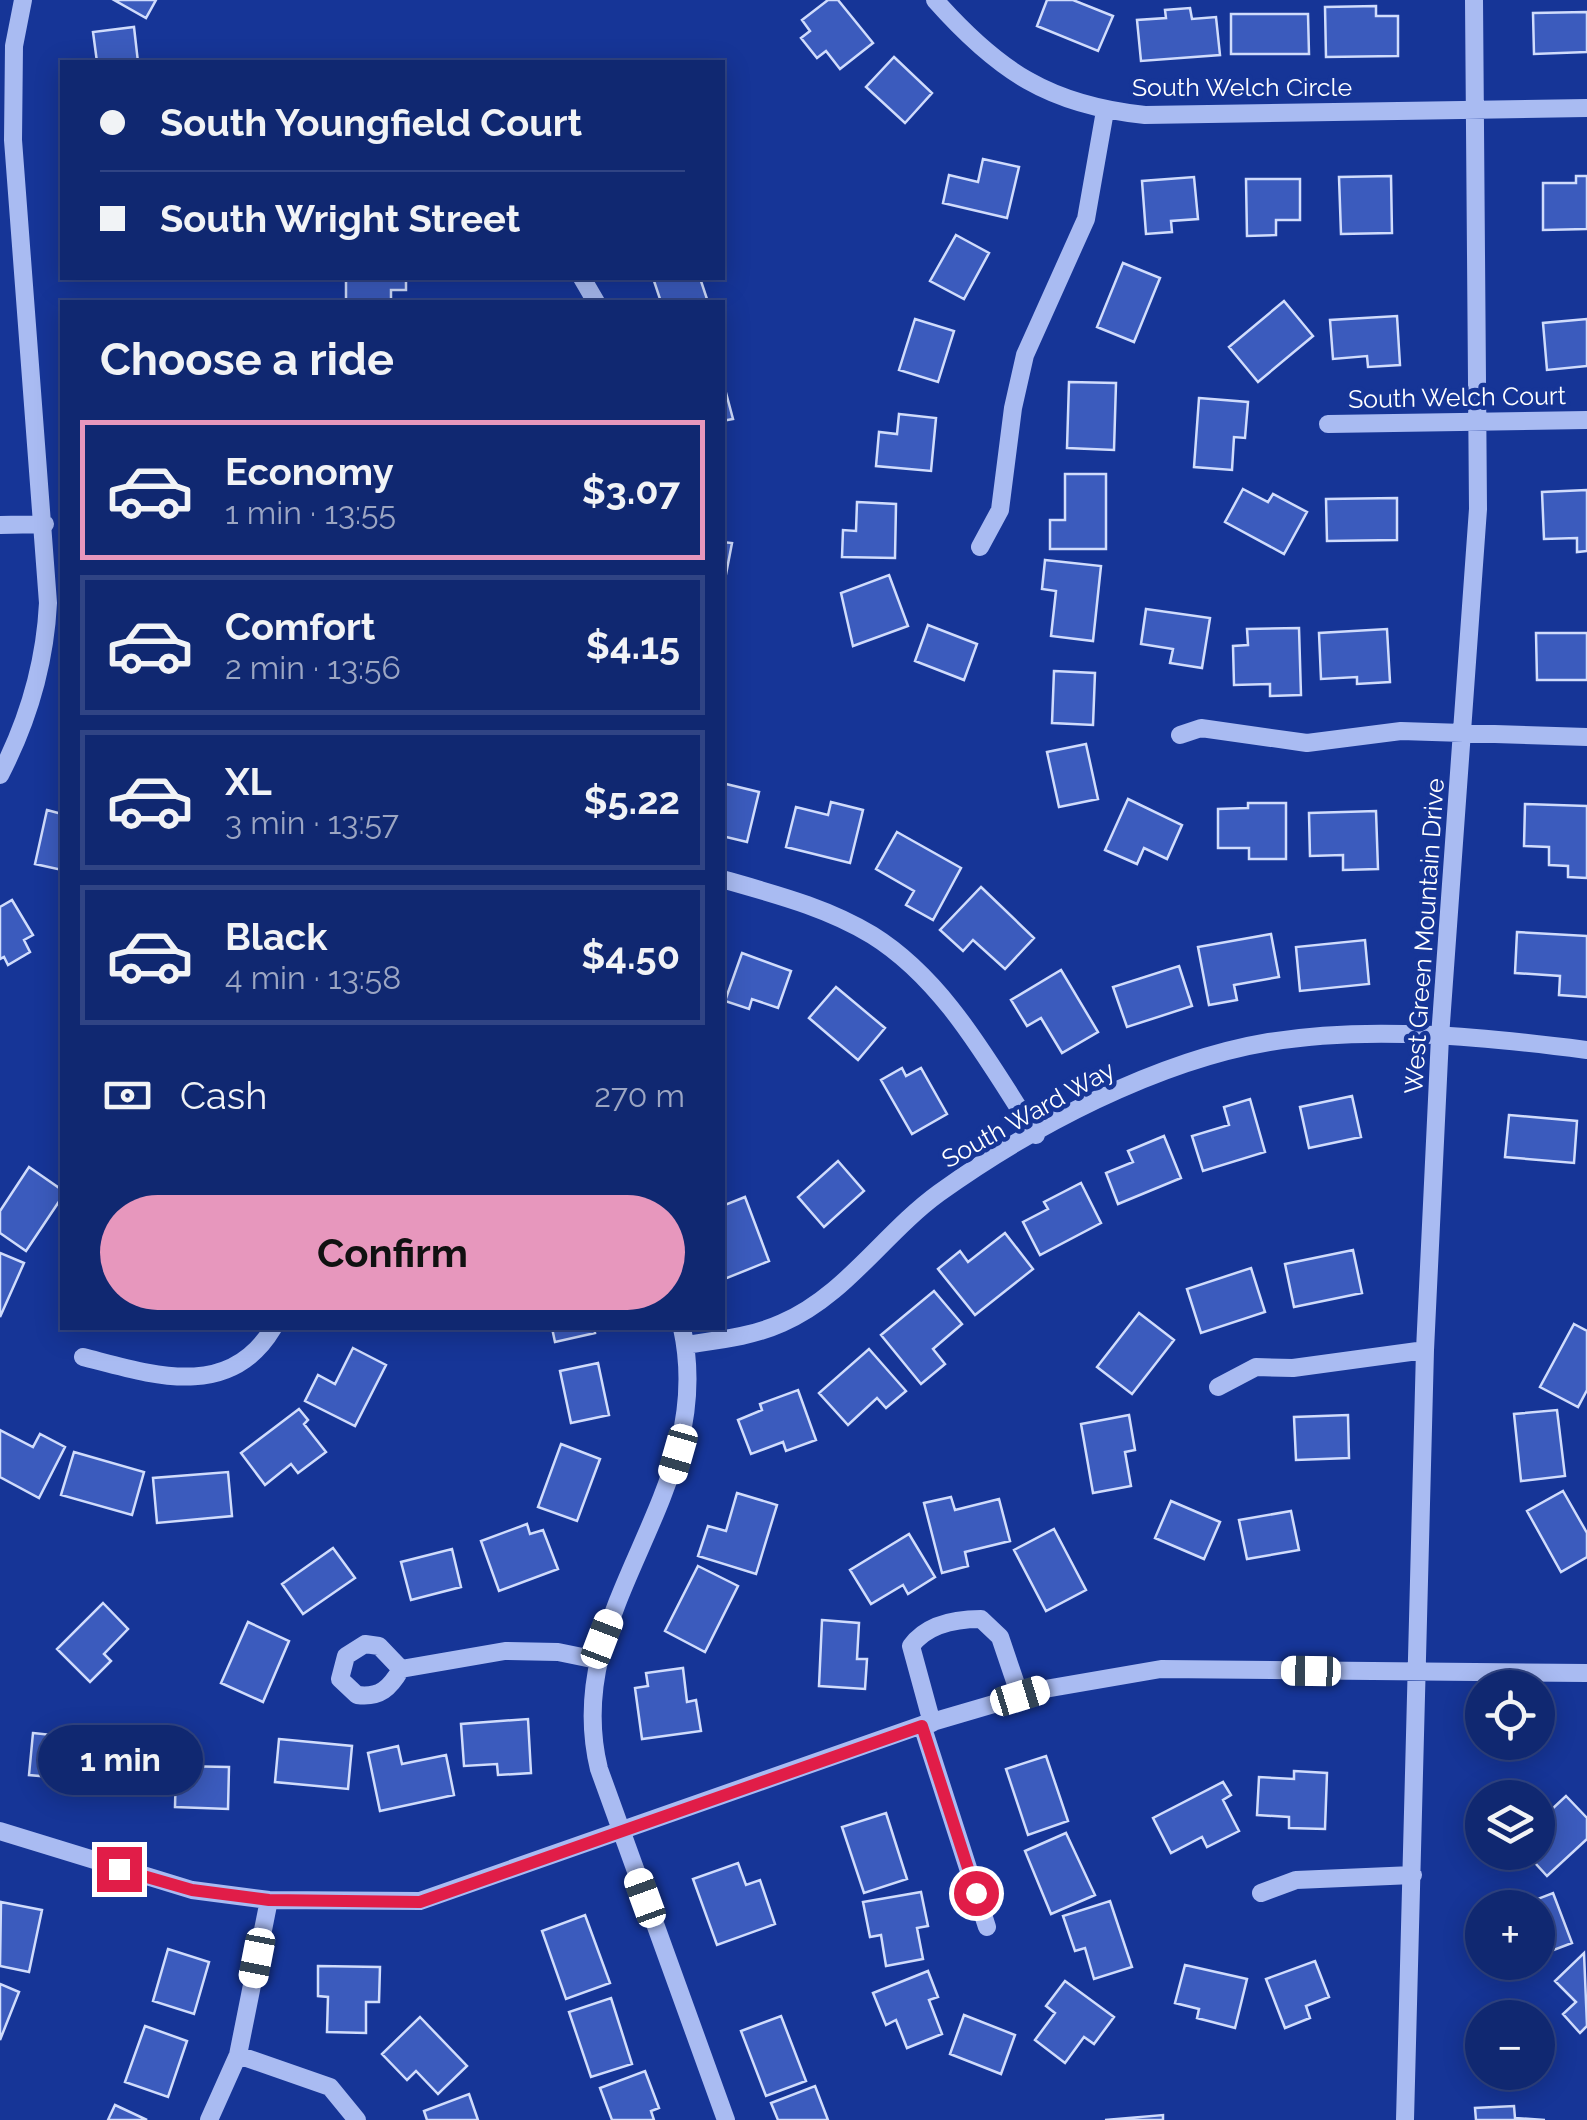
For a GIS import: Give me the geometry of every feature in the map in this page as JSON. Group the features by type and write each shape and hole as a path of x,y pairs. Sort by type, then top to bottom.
{"street":[{"path":"0,775 22,726 44,648 45,524 6,140 14,46 23,0"},
{"name":"South Welch Circle","path":"935,0 1002,67 1051,94 1106,111 1145,115 1587,108"},
{"name":"West Green Mountain Drive","path":"1404,2120 1425,1350 1440,1037 1476,575 1474,0"},
{"path":"980,547 1000,510 1012,408 1032,333 1086,219 1106,111"},
{"name":"South Welch Court","path":"1328,424 1587,420"},
{"path":"0,525 45,524"},
{"path":"1180,735 1215,728 1318,742 1401,730 1587,737"},
{"path":"725,880 841,918 902,957 956,1014 1036,1134"},
{"name":"South Ward Way","path":"684,1336 748,1335 799,1314 846,1280 917,1210 1036,1134 1134,1083 1236,1048 1295,1038 1440,1037 1587,1050"},
{"path":"83,1357 156,1376 208,1376 248,1358 270,1330"},
{"path":"684,1336 686,1410 678,1454 659,1513 612,1614 597,1660 591,1689 592,1733 598,1768 726,2120"},
{"path":"1218,1387 1256,1367 1293,1368 1425,1350"},
{"path":"987,1927 927,1724 911,1646 922,1632 963,1619 982,1619 1000,1636 1020,1696"},
{"path":"401,1669 506,1651 558,1652 597,1660"},
{"path":"0,1831 192,1890 269,1900 420,1902 927,1724 1104,1676 1162,1670 1587,1673"},
{"path":"1261,1893 1296,1880 1413,1875"},
{"path":"209,2120 238,2055 269,1900"},
{"path":"238,2055 330,2087 357,2120"}],"building":[{"path":"114,0 156,0 146,18"},
{"path":"828,0 838,0 873,43 840,69 826,51 817,58 801,38 810,31 802,20"},
{"path":"1047,0 1073,0 1113,16 1098,51 1037,26"},
{"path":"1376,6 1376,16 1398,16 1398,56 1326,57 1325,7"},
{"path":"1190,8 1192,19 1216,17 1220,55 1141,61 1137,20 1166,18 1165,10"},
{"path":"1587,12 1587,52 1534,54 1533,13"},
{"path":"1231,14 1308,14 1309,54 1231,54"},
{"path":"134,27 138,60 97,60 93,32"},
{"path":"894,57 932,93 905,123 866,87"},
{"path":"983,159 1019,167 1007,218 943,203 949,175 978,182"},
{"path":"1391,176 1392,233 1341,234 1339,177"},
{"path":"1576,176 1587,176 1587,229 1543,230 1543,183 1576,183"},
{"path":"1194,177 1198,219 1171,221 1172,232 1146,234 1142,181"},
{"path":"1246,179 1300,179 1300,220 1276,220 1276,235 1247,236"},
{"path":"956,235 989,253 964,299 930,281"},
{"path":"1123,263 1160,278 1134,342 1097,327"},
{"path":"346,280 406,280 406,290 391,290 391,300 346,300"},
{"path":"654,280 701,280 707,300 660,300"},
{"path":"1284,301 1313,336 1258,382 1229,347"},
{"path":"1397,316 1400,365 1368,367 1367,356 1333,359 1330,320"},
{"path":"915,319 954,331 938,382 899,370"},
{"path":"1587,319 1587,366 1547,370 1543,323"},
{"path":"1069,382 1116,383 1114,450 1067,448"},
{"path":"725,389 733,419 725,420"},
{"path":"1199,398 1248,402 1245,438 1234,437 1232,470 1194,467"},
{"path":"899,414 936,418 931,471 876,466 879,432 897,434"},
{"path":"1065,474 1106,474 1106,549 1050,549 1050,520 1065,520"},
{"path":"1243,489 1268,502 1273,494 1307,512 1284,554 1225,522"},
{"path":"1587,490 1587,551 1577,552 1577,538 1544,539 1542,492"},
{"path":"1397,498 1397,540 1327,541 1326,499"},
{"path":"857,502 896,504 895,558 842,557 843,530 856,531"},
{"path":"725,542 732,543 725,579"},
{"path":"1045,560 1101,566 1093,641 1051,636 1056,591 1042,589"},
{"path":"889,575 908,626 853,646 841,593"},
{"path":"1146,609 1210,618 1202,668 1170,663 1173,649 1141,644"},
{"path":"928,625 977,644 964,680 915,661"},
{"path":"1299,628 1301,695 1270,696 1270,684 1234,685 1233,646 1248,645 1247,629"},
{"path":"1387,629 1390,682 1357,684 1357,677 1321,679 1319,633"},
{"path":"1536,633 1587,633 1587,680 1537,680"},
{"path":"1054,671 1095,673 1093,725 1052,723"},
{"path":"1086,744 1098,799 1059,807 1047,752"},
{"path":"725,784 759,792 747,842 725,837"},
{"path":"1128,799 1182,825 1167,859 1144,848 1137,864 1105,850"},
{"path":"831,802 863,810 850,863 786,847 796,807 828,815"},
{"path":"1248,803 1286,803 1286,859 1249,859 1249,848 1218,848 1218,809 1248,808"},
{"path":"1525,804 1587,806 1587,878 1568,877 1568,866 1549,865 1549,847 1524,846"},
{"path":"47,810 60,813 60,870 35,864"},
{"path":"1376,811 1378,869 1343,870 1343,855 1310,856 1309,813"},
{"path":"897,832 961,868 933,920 906,905 914,891 876,869"},
{"path":"981,887 1034,938 1005,969 973,940 963,951 940,930"},
{"path":"12,900 33,935 24,940 30,952 8,965 4,957 0,959 0,907"},
{"path":"1517,932 1587,936 1587,997 1559,995 1560,976 1515,973"},
{"path":"1271,934 1279,977 1234,985 1237,1000 1209,1005 1198,947"},
{"path":"1365,940 1369,984 1300,991 1296,947"},
{"path":"742,953 791,971 778,1008 752,999 749,1009 725,1001"},
{"path":"1179,966 1192,1006 1127,1027 1113,987"},
{"path":"1061,970 1098,1032 1062,1053 1041,1018 1027,1026 1011,1000"},
{"path":"836,987 885,1028 858,1060 809,1018"},
{"path":"902,1068 906,1076 921,1068 947,1114 912,1134 881,1080"},
{"path":"1352,1096 1361,1137 1309,1148 1300,1107"},
{"path":"1250,1099 1265,1152 1203,1171 1192,1136 1229,1125 1224,1107"},
{"path":"1509,1115 1577,1121 1574,1163 1505,1157"},
{"path":"1164,1136 1181,1178 1118,1204 1106,1173 1133,1162 1128,1151"},
{"path":"838,1161 864,1191 824,1227 798,1197"},
{"path":"29,1167 60,1189 60,1200 26,1251 0,1233 0,1211"},
{"path":"1081,1183 1101,1223 1040,1255 1023,1222 1048,1209 1044,1202"},
{"path":"745,1197 769,1261 725,1279 725,1205"},
{"path":"1005,1233 1033,1269 975,1315 938,1269 960,1251 968,1262"},
{"path":"1353,1250 1362,1293 1294,1307 1285,1264"},
{"path":"0,1253 24,1263 0,1317"},
{"path":"1251,1268 1265,1312 1201,1333 1187,1289"},
{"path":"934,1291 962,1324 933,1349 945,1364 921,1384 881,1335"},
{"path":"1139,1313 1174,1340 1132,1394 1097,1367"},
{"path":"1574,1324 1587,1331 1587,1390 1578,1407 1540,1387"},
{"path":"552,1330 594,1330 595,1333 555,1342"},
{"path":"353,1348 386,1365 355,1426 305,1401 318,1375 335,1384"},
{"path":"869,1349 906,1391 886,1408 877,1398 848,1425 819,1393"},
{"path":"598,1363 609,1415 571,1423 560,1371"},
{"path":"798,1390 816,1440 786,1451 783,1442 751,1454 738,1420 762,1410 760,1404"},
{"path":"299,1409 308,1420 304,1424 326,1452 298,1473 291,1464 265,1485 241,1453"},
{"path":"1557,1410 1565,1476 1521,1481 1514,1414"},
{"path":"1129,1415 1135,1450 1125,1452 1131,1486 1093,1493 1081,1424"},
{"path":"1348,1415 1349,1458 1296,1460 1294,1417"},
{"path":"0,1430 33,1447 40,1434 65,1447 39,1498 0,1477"},
{"path":"561,1444 600,1459 577,1521 538,1507"},
{"path":"74,1452 144,1472 132,1515 61,1495"},
{"path":"228,1472 232,1516 157,1523 153,1478"},
{"path":"1563,1491 1587,1533 1587,1557 1561,1572 1527,1511"},
{"path":"737,1493 777,1505 756,1574 698,1556 708,1526 726,1531"},
{"path":"951,1497 955,1510 999,1499 1010,1541 965,1552 968,1566 942,1573 924,1503"},
{"path":"1171,1501 1220,1522 1204,1559 1155,1538"},
{"path":"1291,1511 1299,1550 1247,1559 1239,1520"},
{"path":"527,1524 530,1534 543,1530 558,1569 499,1591 481,1541"},
{"path":"1054,1529 1086,1590 1046,1611 1014,1550"},
{"path":"909,1534 935,1577 908,1594 903,1585 871,1604 850,1570"},
{"path":"333,1548 355,1578 303,1614 282,1584"},
{"path":"452,1549 461,1587 411,1600 401,1562"},
{"path":"698,1566 738,1586 705,1652 665,1631"},
{"path":"103,1603 128,1629 104,1654 111,1661 90,1682 57,1649"},
{"path":"822,1620 859,1623 857,1659 867,1659 865,1689 819,1686"},
{"path":"248,1622 289,1641 263,1702 221,1683"},
{"path":"683,1668 687,1702 696,1700 701,1731 642,1739 635,1688 648,1686 646,1673"},
{"path":"528,1719 531,1773 498,1775 497,1764 464,1766 461,1724"},
{"path":"33,1733 100,1740 96,1781 29,1775"},
{"path":"279,1739 352,1746 348,1789 275,1782"},
{"path":"398,1746 402,1764 446,1755 454,1795 380,1811 368,1753"},
{"path":"1046,1756 1068,1821 1028,1835 1006,1769"},
{"path":"176,1766 229,1767 228,1809 175,1807"},
{"path":"1294,1771 1327,1773 1325,1829 1289,1828 1289,1817 1257,1815 1259,1777 1294,1779"},
{"path":"1223,1782 1231,1795 1223,1800 1239,1831 1207,1847 1202,1837 1171,1853 1153,1818"},
{"path":"1566,1796 1587,1818 1587,1839 1555,1869 1555,1806"},
{"path":"886,1813 907,1879 864,1893 842,1827"},
{"path":"1066,1833 1095,1895 1051,1914 1025,1851"},
{"path":"738,1863 746,1885 760,1880 775,1924 717,1945 693,1879"},
{"path":"921,1892 928,1926 917,1928 923,1959 886,1966 881,1935 870,1937 863,1902"},
{"path":"1555,1898 1572,1943 1555,1950"},
{"path":"1110,1901 1132,1967 1094,1979 1085,1948 1075,1951 1063,1916"},
{"path":"1,1902 42,1910 29,1972 0,1966"},
{"path":"585,1915 610,1983 566,1999 542,1931"},
{"path":"168,1949 209,1962 194,2014 153,2001"},
{"path":"1584,1953 1587,2026 1580,2033 1563,2014 1576,2002 1555,1981"},
{"path":"1315,1961 1329,1997 1306,2006 1310,2018 1285,2028 1266,1979"},
{"path":"1185,1965 1247,1979 1235,2028 1197,2018 1199,2009 1175,2003"},
{"path":"318,1966 380,1967 379,2002 366,2002 366,2033 327,2032 328,1997 318,1996"},
{"path":"928,1971 938,1997 929,2000 942,2034 907,2048 896,2020 886,2025 873,1993"},
{"path":"1065,1981 1114,2017 1094,2044 1084,2037 1065,2063 1035,2040 1055,2013 1046,2006"},
{"path":"0,1984 19,1992 0,2040"},
{"path":"611,1998 632,2064 591,2077 569,2012"},
{"path":"964,2015 1015,2035 1001,2074 950,2054"},
{"path":"781,2016 806,2081 766,2096 741,2031"},
{"path":"420,2017 467,2066 438,2094 416,2071 407,2080 382,2054"},
{"path":"145,2026 187,2041 168,2097 125,2082"},
{"path":"645,2071 659,2108 651,2111 654,2120 612,2120 600,2088"},
{"path":"815,2086 828,2120 778,2120 771,2103"},
{"path":"469,2094 478,2120 427,2120 424,2111"},
{"path":"115,2105 147,2120 108,2120"},
{"path":"1514,2106 1515,2118 1545,2120 1476,2120 1475,2108"},
{"path":"1163,2115 1163,2120 1105,2120"}],"route":[{"path":"119,1869 192,1890 269,1900 420,1902 922,1726 976,1893"}]}
